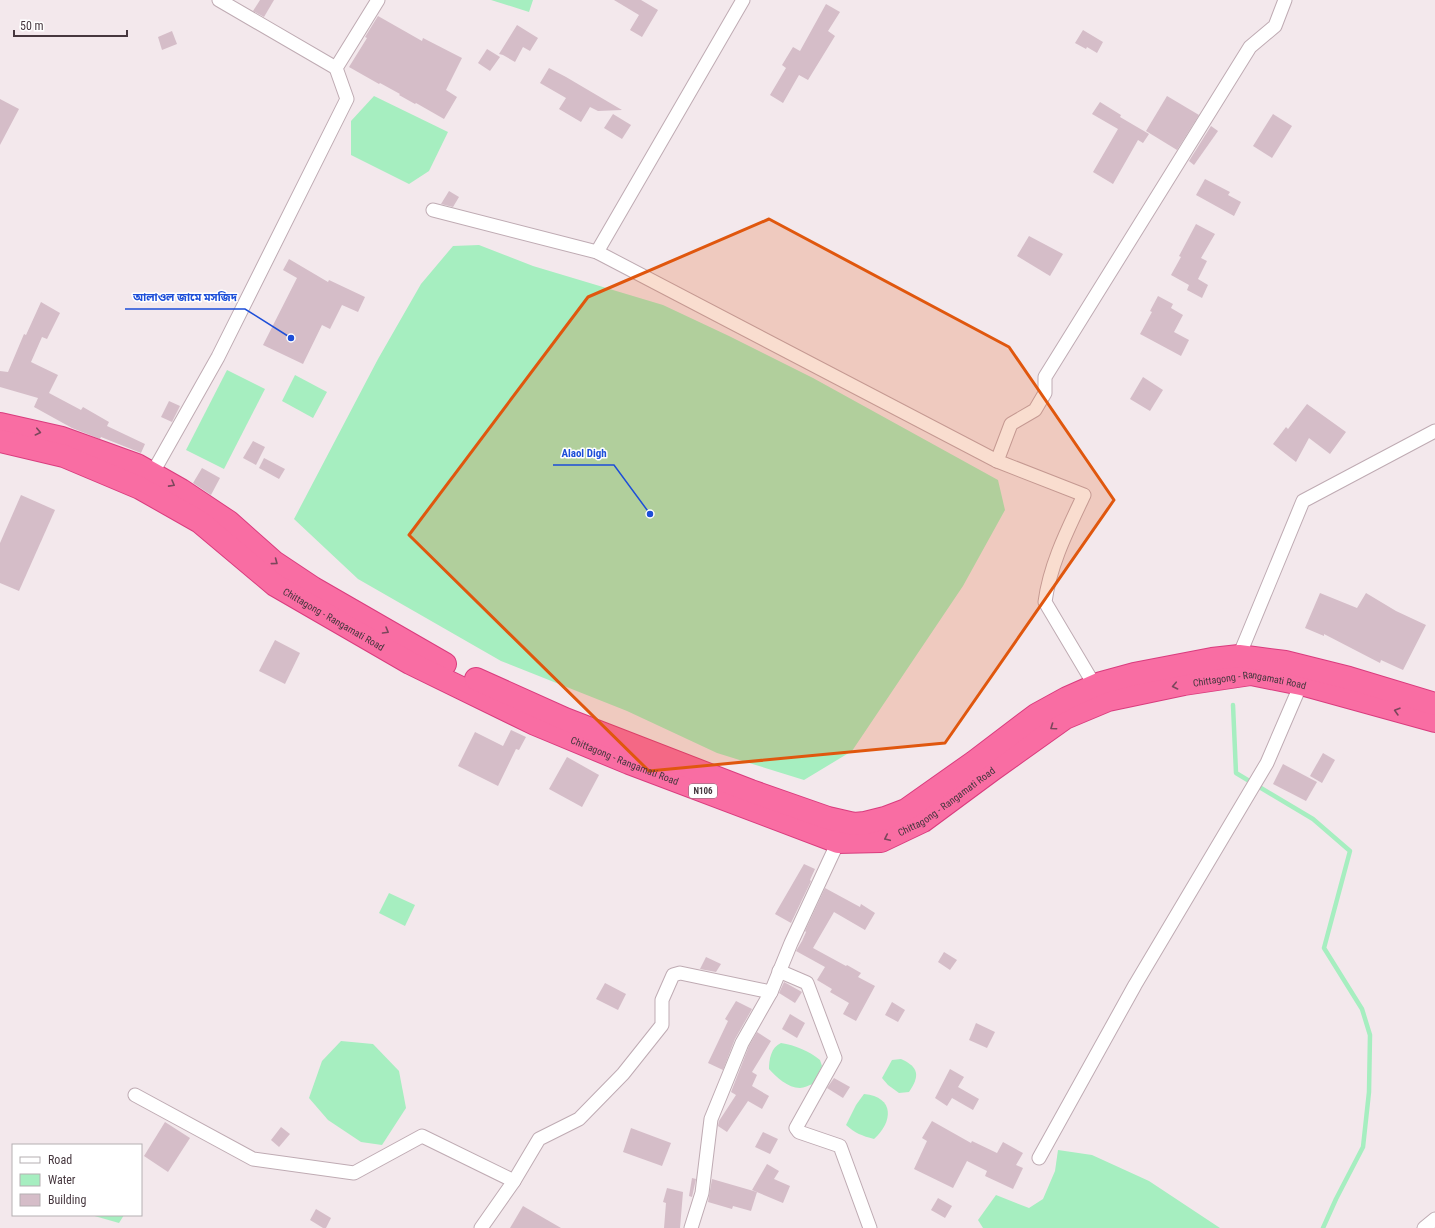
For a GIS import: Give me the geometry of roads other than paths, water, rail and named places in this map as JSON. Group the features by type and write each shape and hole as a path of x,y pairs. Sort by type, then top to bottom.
{"highway":[{"name":"Chittagong - Rangamati Road","path":"0,424 62,438 137,465 181,490 229,522 274,562 313,588 448,666 564,719 751,791 828,818 854,824 885,818 906,810 974,762 1026,721 1055,704 1095,686 1134,674 1212,659 1239,656 1285,662 1349,678 1435,704"},
{"name":"Chittagong - Rangamati Road","path":"0,441 64,456 140,488 200,522 275,585 410,663 535,724 629,763 838,842 881,841 923,821 1065,718 1108,700 1184,684 1251,674 1301,684 1435,721"}],"street":[{"path":"152,474 218,357 347,99 336,68 219,0"},
{"path":"336,68 378,0"},
{"path":"597,252 743,0"},
{"path":"997,461 1011,424 1035,410 1045,393 1045,377 1250,47 1275,26 1285,0"},
{"path":"433,210 597,252 997,461 1084,495 1064,539 1047,588 1045,602 1095,686"},
{"path":"1239,656 1302,501 1435,431"},
{"path":"1039,1158 1135,985 1267,763 1301,684"},
{"path":"691,1228 702,1193 711,1119 742,1043 771,992 838,842"},
{"path":"780,971 808,983 836,1058 796,1128 799,1132 840,1146 870,1228"},
{"path":"481,1228 514,1181 539,1139 579,1119 623,1074 662,1026 662,1000 673,975 680,973 771,992"},
{"path":"135,1096 253,1159 354,1173 422,1136 514,1181"},
{"path":"1424,1228 1435,1219"}],"water":[{"path":"491,0 533,0 529,12"},
{"path":"374,96 448,132 429,171 409,184 351,155 351,121"},
{"path":"479,245 533,266 663,305 813,378 998,480 1005,510 963,586 852,751 804,780 717,753 627,711 501,661 358,579 294,519 378,359 421,284 453,246"},
{"path":"227,370 265,389 224,469 186,450"},
{"path":"295,375 327,392 313,418 282,401"},
{"path":"389,893 415,905 405,926 379,913"},
{"path":"341,1041 373,1044 399,1071 406,1108 382,1145 361,1142 328,1120 309,1098 322,1061"},
{"path":"781,1043 802,1049 820,1060 822,1066 813,1084 802,1088 796,1088 779,1079 769,1069 770,1058 773,1051 775,1047"},
{"path":"901,1059 911,1065 916,1072 916,1077 909,1092 899,1093 888,1085 882,1078 892,1060"},
{"path":"864,1094 874,1096 881,1100 886,1105 888,1111 885,1125 874,1139 859,1134 846,1125 856,1105"},
{"path":"1058,1150 1092,1155 1149,1181 1220,1228 983,1228 978,1220 996,1195 1029,1208 1043,1199 1055,1171"},
{"path":"94,1216 123,1216 119,1223"}],"waterway":[{"path":"1233,705 1236,773 1313,819 1350,851 1324,948 1362,1009 1370,1035 1369,1092 1363,1147 1323,1228"}],"place":[{"name":"আলাওল জামে মসজিদ","path":"291,338"},
{"name":"Alaol Digh","path":"650,514"}]}
